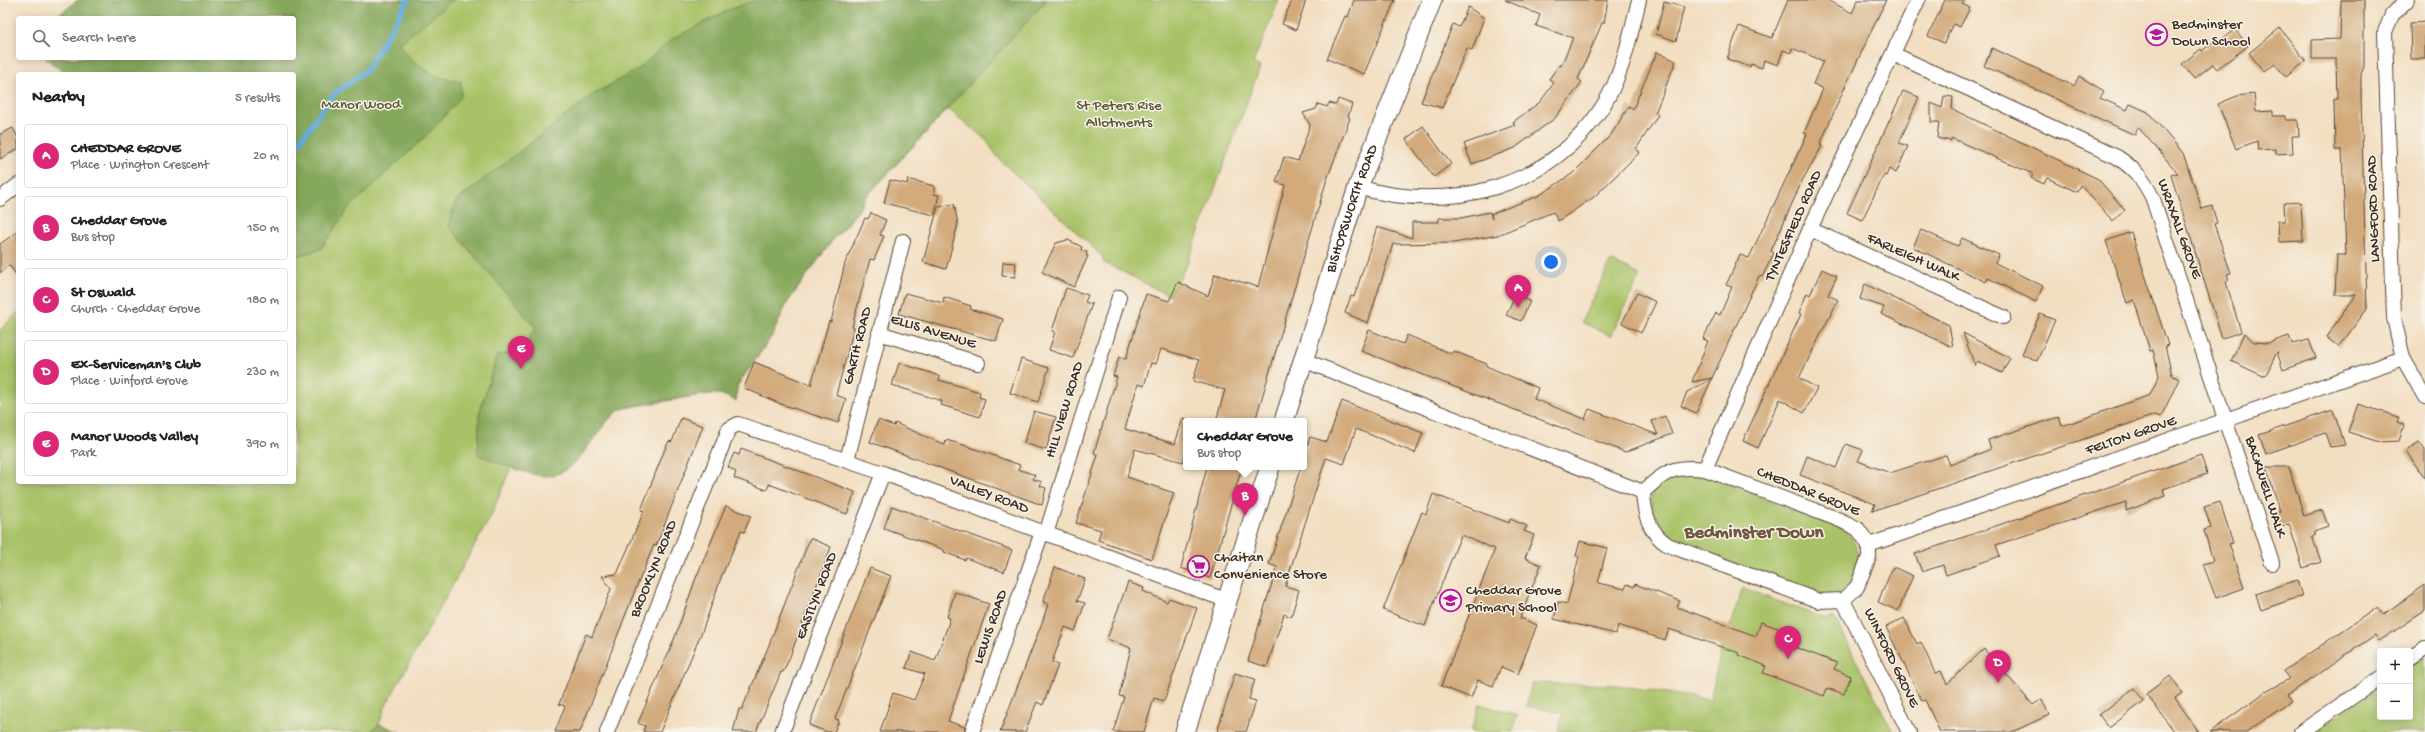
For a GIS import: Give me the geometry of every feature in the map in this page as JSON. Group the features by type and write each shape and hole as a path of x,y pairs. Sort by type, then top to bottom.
{"street":[{"name":"BISHOPSWORTH ROAD","path":"1285,418 1358,187 1432,0"},
{"path":"1358,187 1412,198 1460,196 1491,190 1532,173 1564,151 1594,120 1604,105 1615,82 1627,48 1639,0"},
{"name":"TYNTESFIELD ROAD","path":"1705,469 1810,229 1918,0"},
{"name":"LANGFORD ROAD","path":"2407,0 2392,14 2385,32 2394,310 2403,358 2425,397"},
{"name":"WRAXALL GROVE","path":"1893,54 2117,157 2131,166 2143,179 2153,199 2225,421"},
{"path":"0,199 16,187"},
{"name":"FARLEIGH WALK","path":"1810,229 2003,317"},
{"name":"GARTH ROAD","path":"847,460 903,241"},
{"name":"HILL VIEW ROAD","path":"1044,533 1118,297"},
{"name":"ELLIS AVENUE","path":"879,333 978,363"},
{"name":"FELTON GROVE","path":"1869,544 2403,358"},
{"path":"1303,360 1643,492 1648,520 1658,538 1668,545 1819,601 1843,600 1857,587 1866,571 1870,557 1869,544"},
{"name":"BACKWELL WALK","path":"2225,421 2272,563"},
{"name":"VALLEY ROAD","path":"738,424 884,473 1228,601"},
{"name":"BROOKLYN ROAD","path":"607,732 729,429 738,424"},
{"name":"CHEDDAR GROVE","path":"1643,492 1671,470 1686,467 1705,469 1840,520 1858,529 1869,544"},
{"path":"1185,732 1269,470"},
{"name":"EASTLYN ROAD","path":"782,732 884,473"},
{"name":"LEWIS ROAD","path":"972,732 1044,533"},
{"name":"WINFORD GROVE","path":"1843,600 1909,732"},
{"path":"2413,656 2425,648"},
{"path":"2301,732 2377,680"}],"green space":[{"name":"St Peters Rise Allotments","path":"78,0 1279,0 1253,63 1260,67 1187,264 1170,296 1103,262 1103,257 1000,160 985,139 948,109 864,199 847,226 834,238 787,303 772,336 737,386 736,401 719,393 620,409 511,467 491,516 386,705 379,724 400,732 0,732 0,330 16,314 16,484 296,484 296,72 63,72 48,60 296,60 296,16 58,16"},
{"name":"Manor Wood","path":"78,0 453,0 399,44 412,59 426,70 433,74 461,82 461,97 428,134 348,209 321,249 296,256 296,72 63,72 48,60 296,60 296,16 58,16"},
{"path":"756,0 1047,0 864,199 859,210 834,238 787,303 772,336 737,386 736,401 722,395 710,394 650,402 619,410 610,418 578,459 559,473 548,476 523,472 478,455 479,414 497,355 520,352 536,328 448,225 456,201 592,95 637,70 672,39 728,10"},
{"path":"1611,261 1640,275 1611,336 1581,322"},
{"path":"1682,474 1708,477 1843,530 1851,537 1857,551 1858,565 1854,579 1845,589 1835,594 1822,595 1805,592 1668,537 1656,519 1653,511 1652,496 1654,490 1659,484"},
{"path":"1743,588 1828,620 1834,617 1893,732 1558,732 1563,713 1526,706 1532,683 1617,685 1710,700 1721,651"},
{"path":"2425,656 2425,732 2313,732 2377,689 2377,720 2413,720 2413,665"},
{"path":"1479,704 1517,715 1513,732 1471,732"},
{"path":"379,724 400,732 370,732"}],"building":[{"path":"1292,0 1306,0 1296,30 1282,24"},
{"path":"1354,0 1395,0 1364,74 1327,59 1345,16 1348,17"},
{"path":"1505,0 1608,0 1604,23 1602,23 1578,79 1582,82 1555,118 1515,148 1472,164 1464,144 1515,125 1513,122 1540,102 1554,83 1549,79 1559,65 1561,66 1573,38 1536,26 1540,15"},
{"path":"1788,0 1828,0 1852,13 1858,0 1886,0 1839,100 1820,145 1822,146 1802,181 1771,251 1774,253 1762,277 1759,276 1712,378 1692,382 1708,341 1703,339 1716,313 1720,315 1732,287 1726,285 1740,255 1749,258 1807,134 1804,133 1823,89 1813,84 1823,61 1792,48 1791,53 1783,50 1778,65 1764,60 1762,68 1751,64 1750,67 1727,59 1739,26 1772,38"},
{"path":"1945,0 1965,0 1962,4 1970,8 1960,27 1953,24 1944,43 1928,36"},
{"path":"2341,0 2364,0 2364,67 2361,74 2361,97 2367,309 2339,347 2326,337 2356,295 2335,295 2337,255 2346,255 2342,150 2335,150 2334,99 2337,99 2336,59 2312,59 2312,40 2340,39"},
{"path":"1664,2 1684,7 1676,41 1656,34"},
{"path":"1468,7 1484,18 1472,50 1467,48 1442,108 1421,102 1453,24 1459,27"},
{"path":"2425,22 2425,59 2411,59 2410,23"},
{"path":"2280,28 2306,61 2286,77 2275,64 2264,72 2249,53"},
{"path":"2235,29 2248,46 2217,69 2213,64 2194,79 2182,64 2201,49 2202,51 2218,38 2220,41"},
{"path":"1992,48 2074,86 2079,76 2104,91 2100,98 2127,110 2130,104 2148,112 2183,153 2202,209 2212,206 2217,223 2214,224 2231,273 2227,274 2229,280 2226,282 2241,332 2222,338 2171,175 2178,173 2138,127 2135,135 1984,66"},
{"path":"1657,52 1676,61 1655,113 1658,115 1636,149 1640,152 1594,197 1558,221 1553,212 1498,235 1454,243 1393,244 1368,323 1345,313 1351,296 1354,297 1377,227 1412,238 1412,222 1439,222 1439,218 1461,218 1490,212 1492,219 1491,214 1538,196 1572,174 1611,135 1629,106 1633,109"},
{"path":"1903,91 1919,97 1899,143 1908,146 1896,173 1889,169 1886,176 1884,175 1862,220 1847,213"},
{"path":"2254,94 2256,112 2273,111 2273,116 2286,116 2286,120 2298,120 2299,136 2292,136 2293,153 2276,154 2276,149 2258,150 2257,141 2236,149 2218,104 2237,96"},
{"path":"1944,96 1953,97 1952,109 2098,179 2125,210 2113,221 2080,185 2077,192 2047,178 2044,184 2031,178 2033,174 1951,138 1951,141 1937,138 1939,122 1931,122 1931,103 1942,108"},
{"path":"1338,99 1352,104 1348,117 1350,118 1326,182 1256,418 1217,418 1225,390 1193,381 1199,360 1161,349 1156,364 1151,363 1144,386 1138,384 1125,429 1175,444 1183,418 1183,462 1135,449 1127,477 1174,493 1152,559 1098,540 1101,530 1076,523 1098,455 1094,453 1117,377 1113,376 1119,357 1126,359 1146,294 1169,301 1178,282 1208,296 1215,274 1258,287 1285,185 1276,182 1284,157 1298,161 1310,125 1303,113 1316,109 1318,104 1327,107 1329,103 1336,105"},
{"path":"1423,126 1451,164 1434,177 1406,139"},
{"path":"13,128 16,134 16,150 0,159 0,134"},
{"path":"908,179 934,186 934,194 939,195 934,215 884,203 890,180 907,184"},
{"path":"2301,202 2303,241 2279,242 2278,221 2285,221 2284,203"},
{"path":"954,204 958,224 946,269 923,262 938,207"},
{"path":"871,213 886,220 880,235 884,236 874,260 870,259 852,327 854,328 836,395 846,399 838,423 781,404 744,388 754,362 811,385 829,321 831,322 845,263 865,218 868,219"},
{"path":"1921,230 1958,246 1962,238 1999,255 1995,263 2043,286 2036,302 1988,278 1986,282 1913,247"},
{"path":"16,232 16,274 9,265 0,273 0,244"},
{"path":"2131,232 2168,345 2165,346 2172,375 2179,379 2161,417 2155,415 1872,511 1875,504 1800,475 1807,456 1836,468 1846,444 1863,450 1858,461 1890,473 1946,455 1950,465 1991,449 1988,440 2059,417 2062,426 2150,395 2159,376 2153,350 2150,351 2134,300 2127,303 2106,241"},
{"path":"1068,240 1082,247 1081,250 1087,252 1086,255 1088,256 1074,287 1042,272 1056,243"},
{"path":"1003,262 1016,263 1015,277 1002,276"},
{"path":"1822,269 1837,276 1828,295 1838,300 1799,378 1817,388 1804,413 1780,399 1758,448 1743,441 1801,314 1799,313 1807,293 1810,295"},
{"path":"1865,284 1949,325 1953,347 1881,314 1884,307 1860,299"},
{"path":"1066,288 1088,295 1085,302 1092,304 1073,358 1049,350 1055,332 1052,331"},
{"path":"905,293 943,303 944,297 971,306 970,309 1003,319 996,341 899,314"},
{"path":"1637,293 1656,302 1641,333 1622,323"},
{"path":"1515,295 1530,301 1521,321 1506,315"},
{"path":"2040,314 2055,320 2037,361 2022,354"},
{"path":"1369,330 1403,344 1407,335 1452,354 1453,351 1487,364 1486,366 1538,388 1534,399 1585,419 1589,409 1658,435 1652,421 1665,416 1672,434 1625,452 1361,351"},
{"path":"1963,333 2010,358 2002,373 1977,361 1975,366"},
{"path":"2244,333 2254,342 2268,343 2289,336 2292,344 2309,340 2316,358 2283,370 2277,352 2266,375 2264,374 2263,376 2231,361"},
{"path":"1021,359 1049,368 1038,402 1010,393"},
{"path":"899,363 931,373 940,377 939,380 980,392 979,397 985,399 980,417 941,405 942,401 892,385"},
{"path":"1712,379 1696,413 1681,406 1687,392"},
{"path":"1342,401 1423,433 1415,453 1356,429 1344,464 1326,458 1285,586 1299,590 1291,617 1284,614 1267,667 1248,661 1277,567 1269,564 1300,470 1307,470 1307,447 1310,437 1327,442"},
{"path":"2358,404 2399,417 2397,422 2404,425 2399,441 2379,442 2348,432"},
{"path":"2333,410 2345,445 2330,447 2325,433 2266,454 2259,435"},
{"path":"1034,411 1056,417 1046,450 1024,443"},
{"path":"681,418 703,426 656,546 654,545 634,593 580,732 555,732 565,706 559,704 586,634 592,637 611,589 602,576 617,574 644,511 641,510 665,449 669,441 672,442"},
{"path":"878,420 894,426 895,423 945,445 946,440 1020,465 1018,469 1035,475 1033,479 1042,482 1040,486 1046,488 1042,505 870,442"},
{"path":"2419,442 2425,450 2425,479 2406,451"},
{"path":"741,449 855,492 847,514 769,484 767,490 734,478 736,472 728,467 734,453 739,455"},
{"path":"2201,455 2207,474 2163,489 2165,496 2126,511 2126,502 1996,545 2000,556 1946,575 1943,565 1922,572 1915,554"},
{"path":"2266,467 2289,467 2304,516 2322,510 2328,526 2314,531 2316,535 2312,536 2321,562 2303,568 2289,524 2278,528 2273,513 2280,511"},
{"path":"1206,470 1241,470 1210,578 1181,568"},
{"path":"1433,494 1509,523 1510,519 1527,526 1524,531 1534,535 1525,558 1541,565 1520,618 1537,625 1518,674 1501,667 1493,686 1478,680 1471,698 1441,686 1495,549 1461,535 1425,626 1383,610 1422,512 1426,514"},
{"path":"2220,502 2233,543 2229,544 2244,588 2216,598 2203,564 2213,561 2204,530 2211,528 2204,507"},
{"path":"726,506 751,516 744,532 741,531 722,575 703,629 660,732 643,732 645,726 638,723 675,637 696,578"},
{"path":"892,506 1012,550 1004,572 966,558 965,560 944,552 944,550 884,528"},
{"path":"810,538 831,547 789,659 783,672 781,672 756,732 733,732 739,709 742,709 767,650"},
{"path":"1580,541 1607,548 1598,583 1625,589 1627,584 1634,587 1635,584 1680,601 1677,607 1756,636 1761,622 1788,632 1784,643 1837,663 1834,669 1851,676 1844,694 1827,688 1824,696 1763,673 1766,666 1739,655 1739,653 1669,629 1665,640 1618,625 1616,634 1554,619 1558,602 1567,604 1579,557 1576,556"},
{"path":"1055,567 1085,579 1077,601 1085,603 1075,631 1065,627 1052,662 1058,665 1043,705 1037,702 1025,732 1000,732 1043,620 1048,604 1043,602"},
{"path":"1893,567 1913,576 1898,611 1878,602"},
{"path":"870,568 891,576 835,719 839,720 834,732 827,732 809,725"},
{"path":"2297,580 2302,596 2261,610 2256,594"},
{"path":"1128,582 1144,588 1143,591 1167,602 1169,598 1197,608 1164,701 1154,698 1144,732 1113,732 1124,697 1119,696 1131,648 1107,639"},
{"path":"2425,585 2425,611 2379,641 2375,635 2288,695 2292,701 2246,732 2210,732 2264,693 2289,679 2283,671 2378,607 2384,614"},
{"path":"955,592 989,604 948,721 965,727 964,732 880,732 893,693 914,700 925,674 906,668 912,652 935,661 948,625 950,618 947,617"},
{"path":"1904,618 1917,644 1921,642 1935,673 1941,671 1947,684 1984,649 2033,705 2042,699 2049,715 2012,732 1940,732 1925,700 1922,701 1886,627"},
{"path":"1235,673 1255,679 1249,699 1256,701 1246,732 1217,732"},
{"path":"2170,676 2182,693 2175,698 2199,732 2175,732 2146,694"},
{"path":"2134,688 2144,701 2109,728 2099,715"}],"waterway":[{"path":"296,146 335,93 366,71 408,0"}],"place":[{"name":"Bedminster Down School","path":"2157,34"},
{"name":"CHEDDAR GROVE","path":"1518,308"},
{"name":"Manor Woods Valley","path":"521,369"},
{"name":"Cheddar Grove","path":"1245,516"},
{"name":"Chaitan Convenience Store","path":"1198,567"},
{"name":"Cheddar Grove Primary School","path":"1450,600"},
{"name":"St Oswald","path":"1788,659"},
{"name":"Ex-Serviceman's Club","path":"1998,683"}],"district":[{"name":"Bedminster Down","path":"1754,533"}]}
